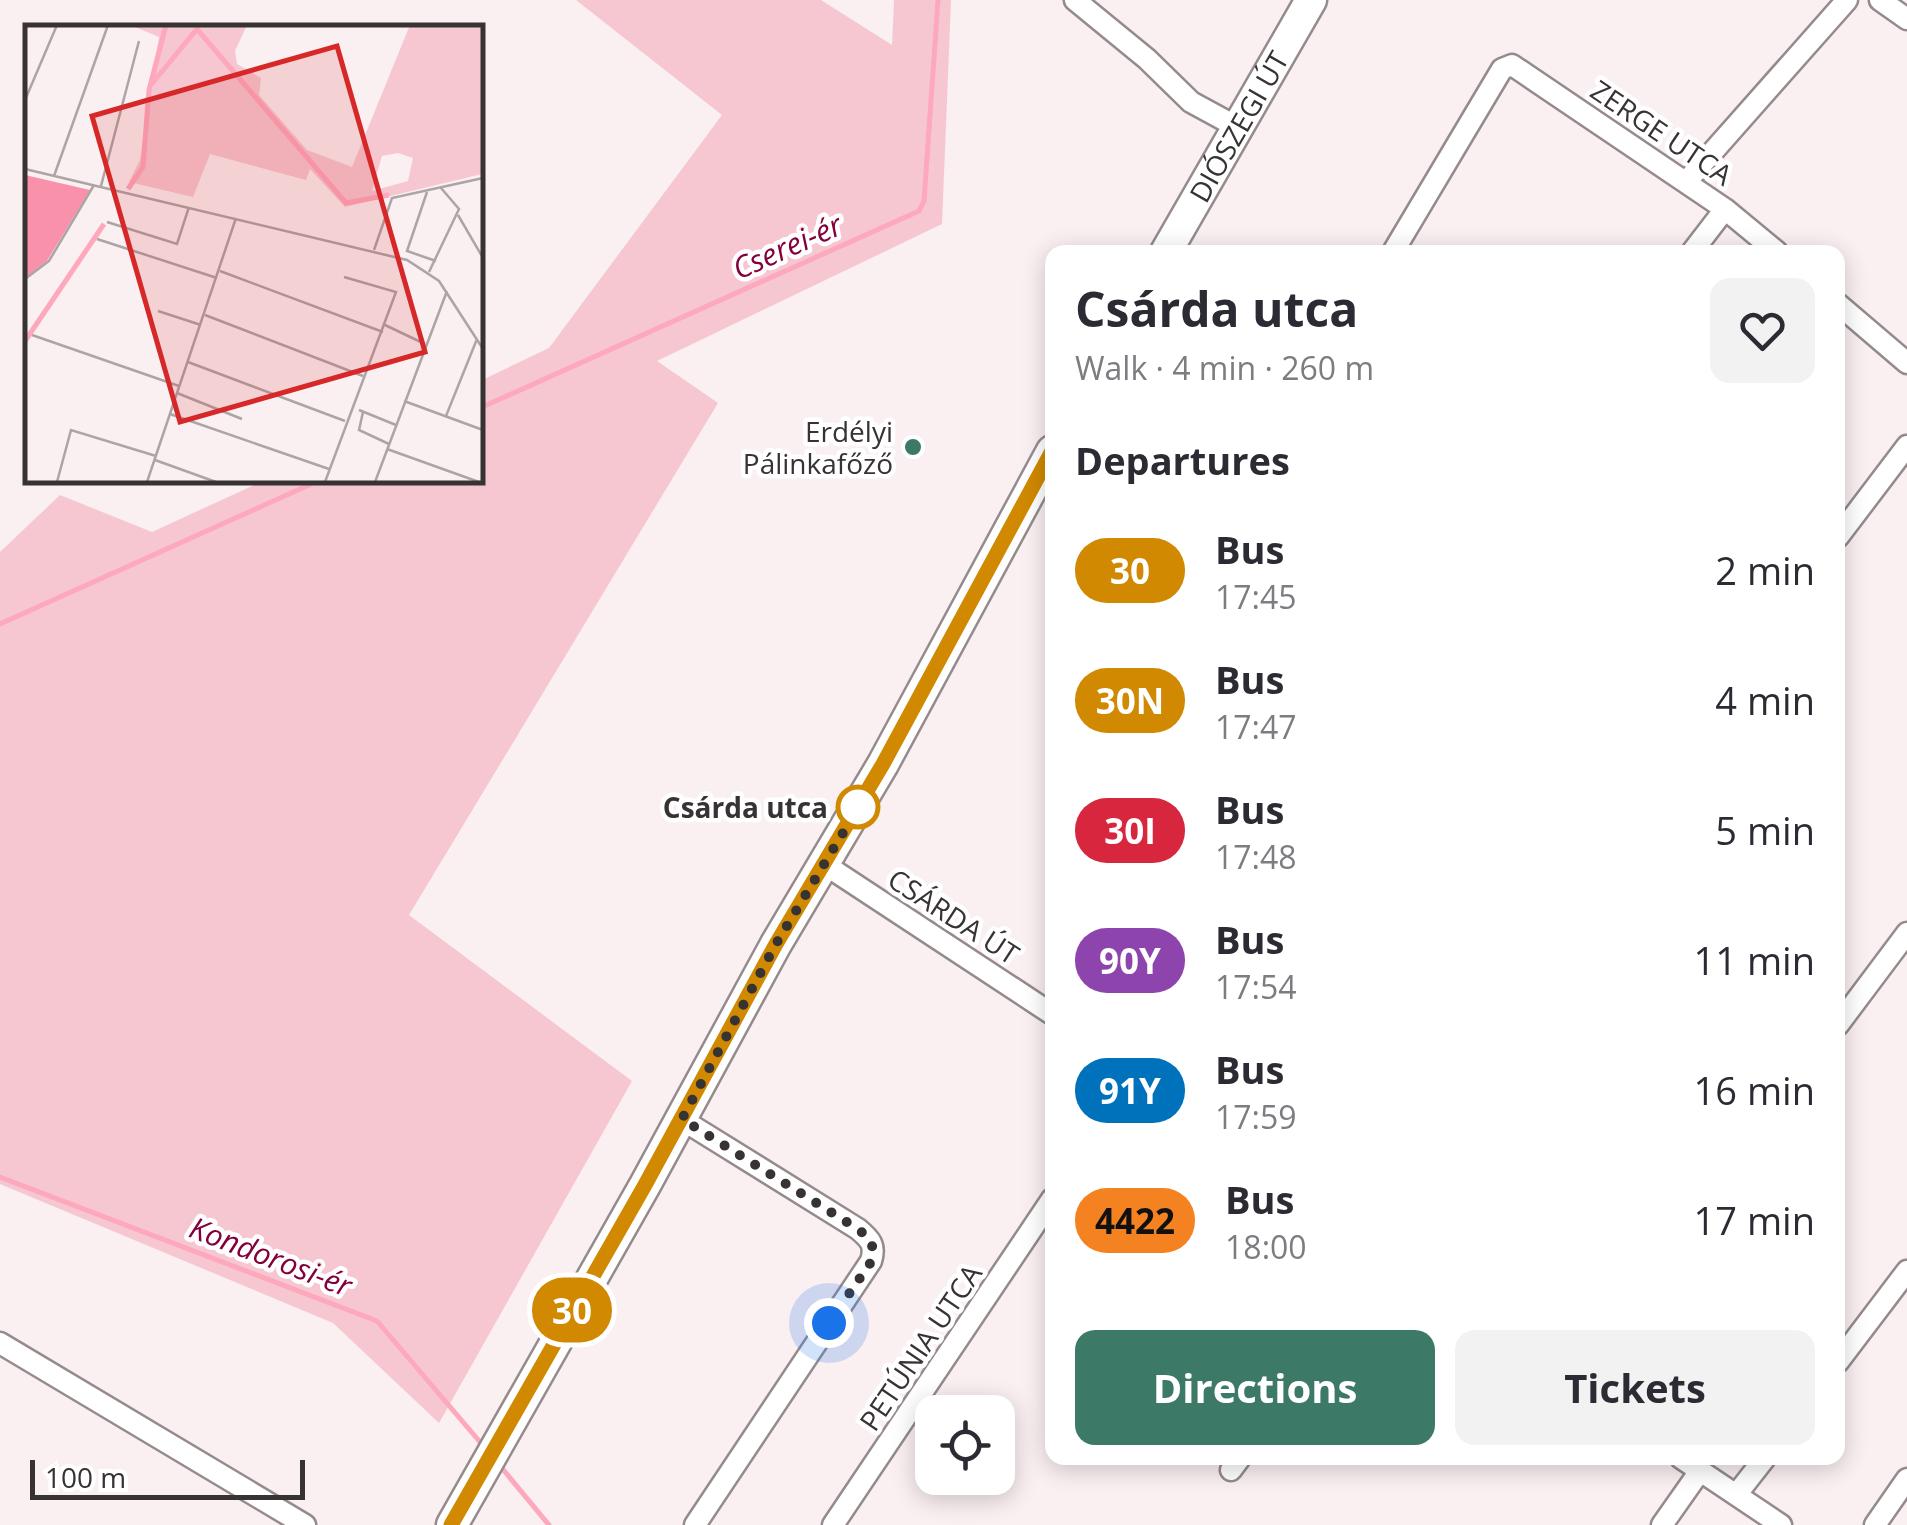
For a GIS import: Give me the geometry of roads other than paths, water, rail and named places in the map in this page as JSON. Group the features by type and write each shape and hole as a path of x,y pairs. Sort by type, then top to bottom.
{"main road":[{"name":"DIÓSZEGI ÚT","path":"1170,245 1312,0"},
{"path":"452,1525 682,1119 776,944 883,764 1045,464"}],"street":[{"path":"1075,0 1192,102 1237,126"},
{"path":"1686,182 1847,0"},
{"path":"1880,0 1907,20"},
{"name":"ZERGE UTCA","path":"1398,245 1502,69 1512,65 1725,209 1769,245"},
{"path":"1697,245 1725,209"},
{"path":"1845,310 1907,363"},
{"path":"1845,528 1907,446"},
{"name":"CSÁRDA ÚT","path":"824,864 1045,1009"},
{"path":"1845,1016 1907,932"},
{"path":"682,1119 858,1229 870,1240 874,1251 871,1262 695,1525"},
{"name":"PETÚNIA UTCA","path":"833,1525 1045,1210"},
{"path":"1845,1353 1907,1271"},
{"path":"0,1343 304,1525"},
{"path":"1691,1465 1781,1525"},
{"path":"1736,1495 1760,1465"},
{"path":"1662,1525 1700,1471"},
{"path":"1875,1525 1907,1479"}],"waterway":[{"name":"Cserei-ér","path":"482,407 919,211 924,201 938,0"},
{"name":"Cserei-ér","path":"0,624 316,482"},
{"name":"Kondorosi-ér","path":"0,1177 377,1321 480,1442"},
{"name":"Kondorosi-ér","path":"501,1467 549,1525"}],"place":[{"name":"Erdélyi Pálinkafőző","path":"913,447"},
{"name":"Csárda utca","path":"858,807"}]}
